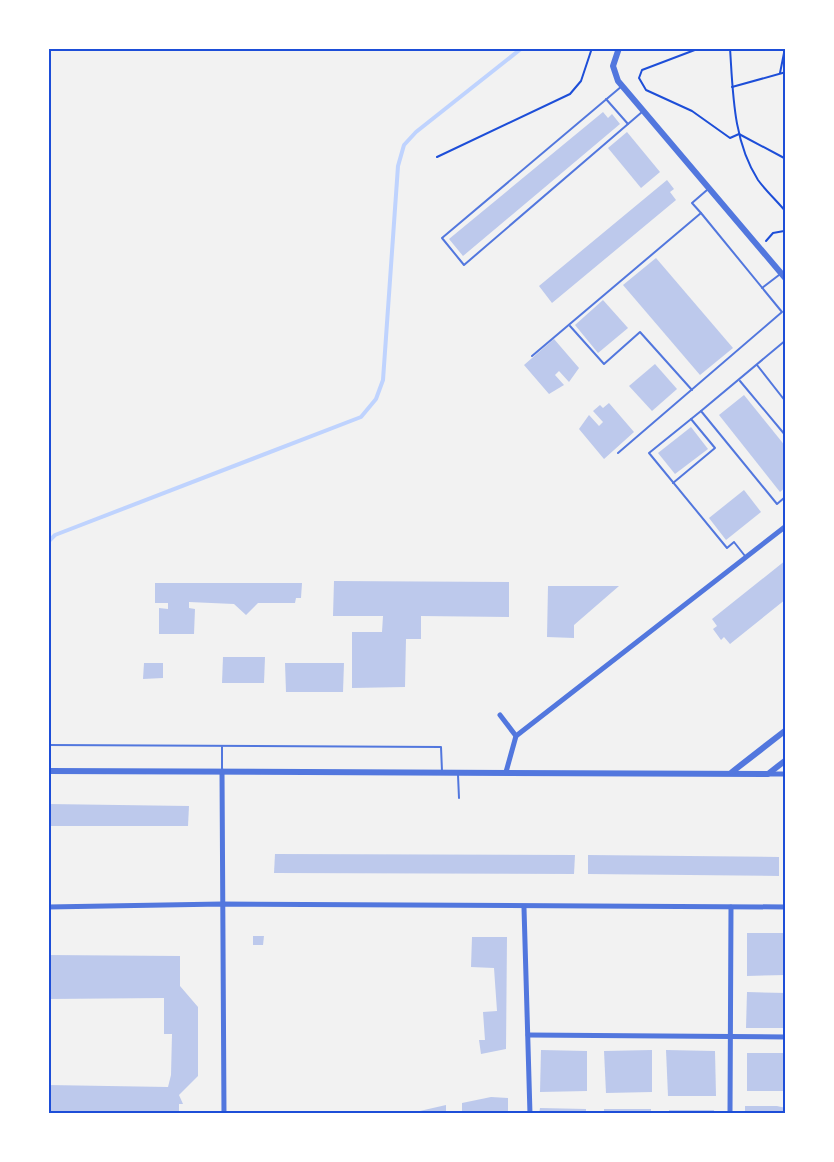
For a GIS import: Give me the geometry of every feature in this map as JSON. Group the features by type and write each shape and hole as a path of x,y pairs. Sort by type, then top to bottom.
{"street":[{"path":"619,48 613,66 614,75 786,279"},
{"path":"506,772 516,736 786,526"},
{"path":"500,715 516,736"},
{"path":"731,772 786,730"},
{"path":"768,774 786,760"},
{"path":"48,771 786,774"},
{"path":"222,771 224,1114"},
{"path":"48,907 222,904 524,908 786,907"},
{"path":"730,1114 732,907"},
{"path":"524,908 530,1114"},
{"path":"528,1035 786,1037"}],"lane":[{"path":"622,86 442,238 464,265 643,111"},
{"path":"606,99 628,124"},
{"path":"618,453 782,312 692,203 709,188"},
{"path":"532,356 700,213"},
{"path":"762,288 781,273"},
{"path":"569,325 604,364 640,332 692,390"},
{"path":"746,557 734,542 727,549 649,453 786,340"},
{"path":"757,365 786,402"},
{"path":"739,380 786,436"},
{"path":"700,411 777,504 784,498 786,501"},
{"path":"673,483 715,448 691,419"},
{"path":"48,745 441,747 442,772"},
{"path":"222,746 222,771"},
{"path":"458,772 459,798"}],"path":[{"path":"437,158 570,94 581,81 592,48"},
{"path":"700,48 642,70 639,78 646,90 692,111 730,138 739,134"},
{"path":"730,48 732,87 743,151 759,181 786,212"},
{"path":"780,73 785,48"},
{"path":"732,87 786,72"},
{"path":"739,134 786,159"},
{"path":"761,248 773,233 785,232 786,222"}],"building":[{"path":"603,112 608,118 612,114 620,124 463,256 449,239"},
{"path":"627,132 660,172 641,188 608,148"},
{"path":"667,180 674,189 670,192 676,200 552,303 539,286"},
{"path":"656,258 733,348 700,375 623,285"},
{"path":"603,300 628,328 598,353 575,325"},
{"path":"554,339 579,368 569,382 559,371 555,375 564,385 549,394 524,365"},
{"path":"655,364 677,389 652,411 629,386"},
{"path":"744,395 786,447 786,487 780,492 719,415"},
{"path":"609,403 634,432 604,459 579,429 589,415 599,426 603,422 593,411 600,405 603,408"},
{"path":"691,427 708,449 675,474 658,453"},
{"path":"744,490 761,512 726,540 709,518"},
{"path":"786,560 786,599 730,644 724,637 721,640 713,629 717,626 712,619"},
{"path":"334,581 509,582 509,617 421,616 421,639 406,639 405,687 352,688 352,632 382,632 383,616 333,616"},
{"path":"155,583 302,583 301,598 296,598 295,603 258,603 246,615 234,604 189,602 189,608 195,609 194,634 159,634 159,608 168,609 168,603 155,603"},
{"path":"548,586 619,586 574,625 574,638 547,637"},
{"path":"223,657 265,657 264,683 222,683"},
{"path":"144,663 163,663 163,678 143,679"},
{"path":"285,663 344,663 343,692 286,692"},
{"path":"48,804 189,806 188,826 48,826"},
{"path":"275,854 575,855 574,874 274,873"},
{"path":"588,855 779,857 779,876 588,874"},
{"path":"747,933 786,933 786,975 747,976"},
{"path":"253,936 264,936 263,945 253,945"},
{"path":"472,937 507,937 506,1049 481,1054 479,1040 485,1040 483,1012 497,1011 494,968 471,967"},
{"path":"48,955 180,956 180,986 198,1007 198,1076 179,1095 183,1104 179,1104 179,1114 48,1114 48,1085 168,1087 171,1075 172,1034 164,1034 164,998 48,999"},
{"path":"747,992 786,993 786,1028 746,1028"},
{"path":"541,1050 587,1051 587,1091 540,1092"},
{"path":"652,1050 652,1092 606,1093 604,1051"},
{"path":"666,1050 715,1051 716,1096 668,1096"},
{"path":"747,1053 786,1053 786,1091 747,1091"},
{"path":"491,1097 508,1098 508,1114 462,1114 462,1103"},
{"path":"446,1105 446,1114 411,1114 411,1113"},
{"path":"745,1106 777,1106 786,1108 786,1114 745,1114"},
{"path":"540,1108 586,1109 586,1114 539,1114"},
{"path":"604,1109 651,1109 651,1114 604,1114"},
{"path":"669,1110 714,1110 714,1114 669,1114"}],"waterway":[{"path":"48,542 55,535 361,417 376,399 383,380 398,166 404,145 416,132 522,48"}]}
